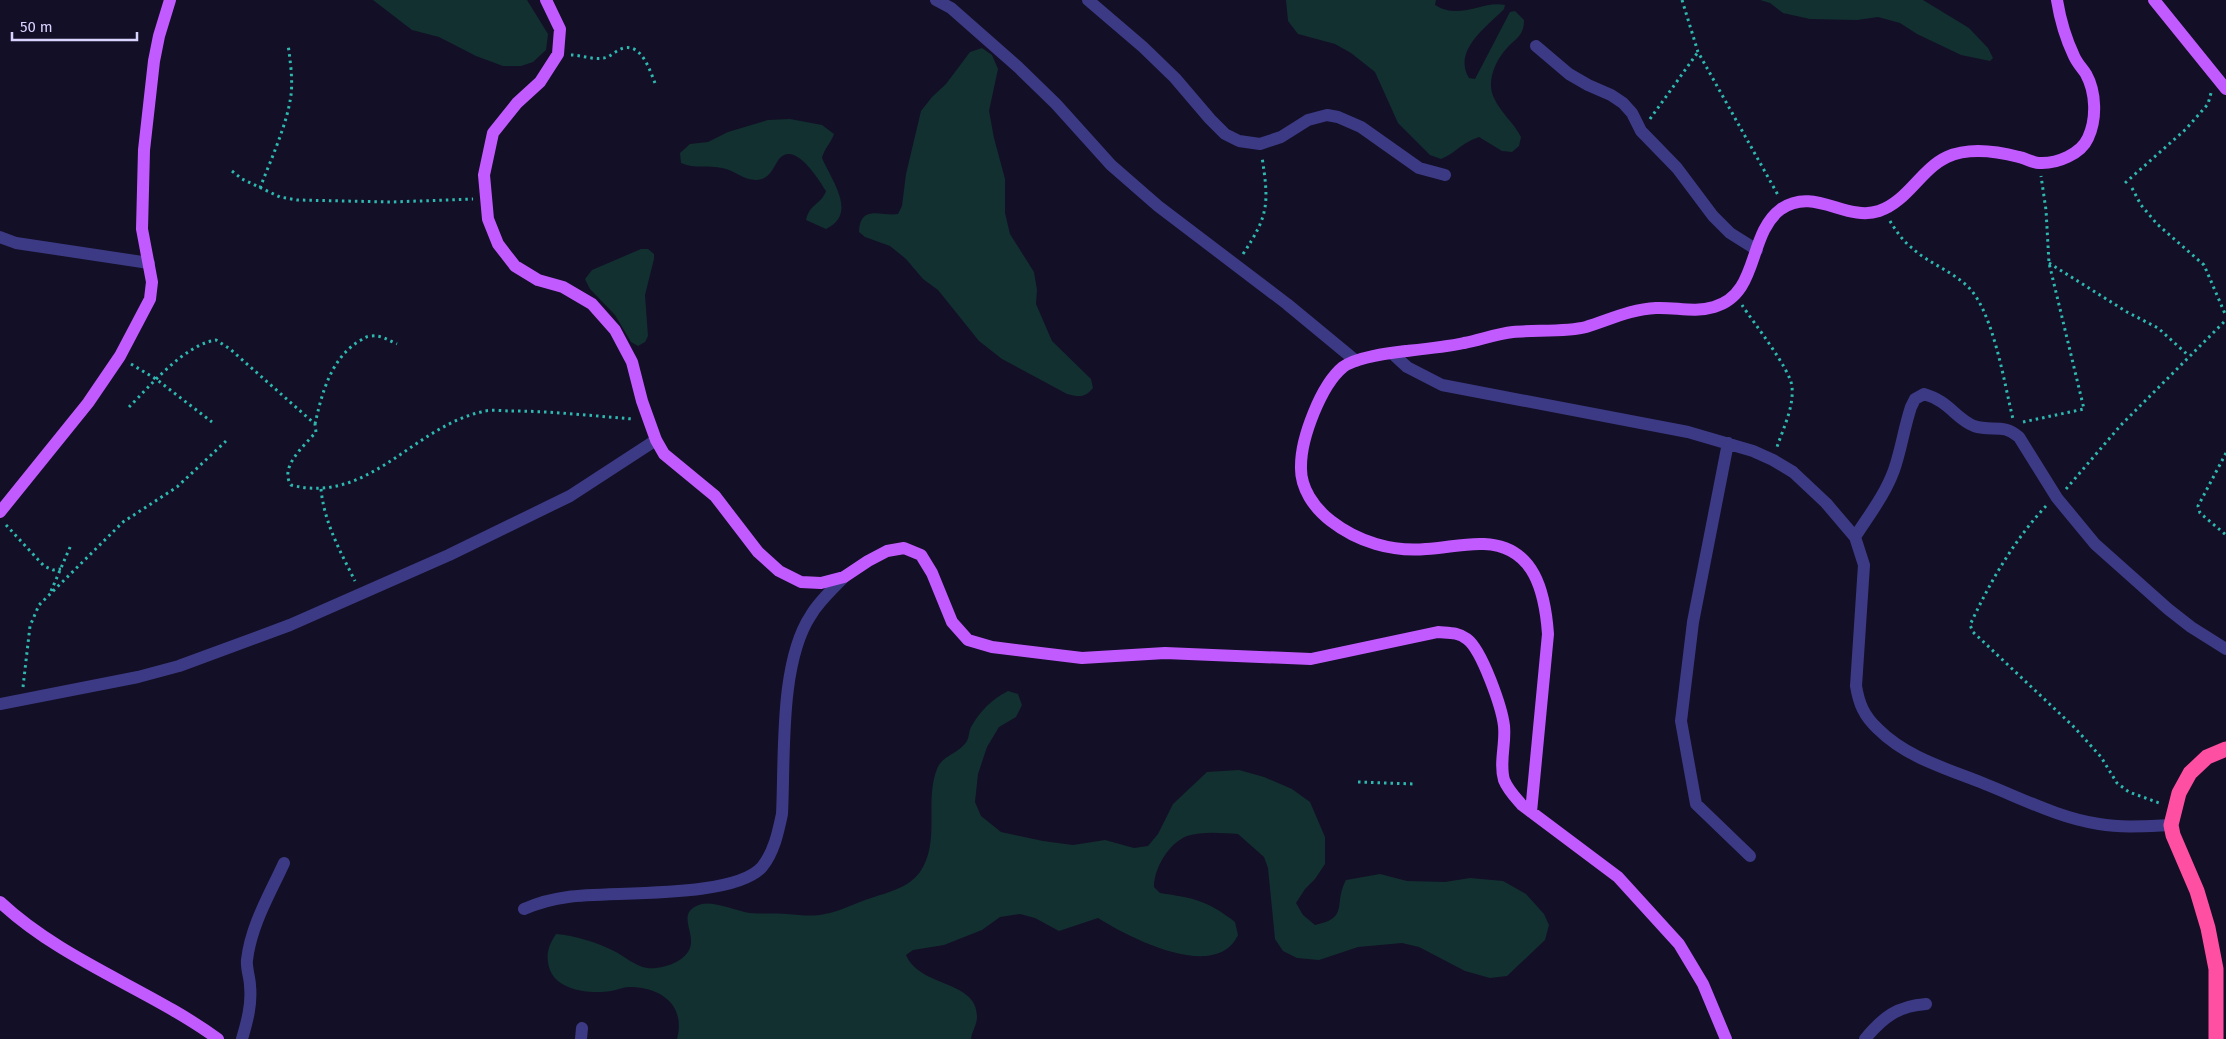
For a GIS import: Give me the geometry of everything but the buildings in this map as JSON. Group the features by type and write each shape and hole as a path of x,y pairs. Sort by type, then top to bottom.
{"highway":[{"path":"2216,1039 2216,969 2208,928 2196,891 2173,835 2171,824 2179,793 2190,773 2207,758 2226,749"}],"main road":[{"path":"0,512 88,403 120,356 150,299 152,282 142,229 144,150 154,61 159,36 170,0"},
{"path":"546,0 560,29 558,54 540,82 517,103 493,132 484,175 488,219 498,244 515,266 538,280 563,287 592,304 615,330 632,362 642,401 656,440 664,454 715,496 758,552 779,571 801,582 821,583 844,578 868,561 887,551 904,548 921,554 932,573 952,622 968,640 992,647 1082,658 1165,653 1311,659 1438,632 1456,632 1469,640 1482,661 1501,709 1505,728 1502,767 1504,780 1510,792 1532,812 1618,877 1679,944 1703,984 1726,1039"},
{"path":"1532,812 1548,634 1546,607 1539,582 1524,559 1509,548 1488,544 1455,545 1426,549 1399,549 1372,544 1342,530 1316,511 1305,488 1300,469 1303,446 1315,411 1328,383 1344,366 1356,361 1392,353 1463,344 1509,332 1583,328 1610,317 1656,308 1700,310 1719,306 1735,295 1743,286 1764,229 1774,215 1784,206 1814,200 1857,213 1884,210 1895,203 1930,168 1947,157 1973,150 2017,156 2039,164 2074,155 2087,140 2092,125 2094,98 2088,76 2076,59 2070,46 2057,0"},
{"path":"2154,0 2226,89"},
{"path":"0,902 26,924 86,963 186,1017 218,1039"}],"street":[{"path":"936,0 951,8 1018,67 1056,104 1111,166 1158,206 1288,304 1356,361"},
{"path":"1088,0 1168,71 1225,134 1239,141 1255,145 1260,144 1281,137 1308,120 1327,115 1338,117 1361,127 1419,168 1445,175"},
{"path":"1536,46 1569,74 1623,103 1632,113 1641,131 1677,168 1713,216 1730,233 1757,250"},
{"path":"0,237 16,243 149,263"},
{"path":"1392,353 1407,367 1442,386 1688,432 1728,443 1773,460 1793,472 1826,503 1855,537 1864,565 1856,686 1858,703 1866,716 1878,729 1892,741 1928,761 2036,806 2071,818 2099,824 2131,827 2171,824"},
{"path":"1855,537 1879,502 1891,476 1910,407 1915,399 1924,394 1935,397 1974,426 2000,427 2012,431 2020,437 2057,498 2102,550 2191,627 2226,649"},
{"path":"0,704 138,677 179,666 281,629 449,555 570,496 656,440"},
{"path":"1728,443 1693,622 1681,721 1696,804 1750,856"},
{"path":"524,909 546,900 570,897 709,888 746,878 761,868 771,852 778,835 782,814 788,683 797,641 811,614 844,578"},
{"path":"242,1039 249,1018 251,988 247,962 251,940 258,919 284,863"},
{"path":"1865,1039 1888,1016 1899,1009 1910,1005 1926,1004"}],"path":[{"path":"1682,0 1698,52 1784,206"},
{"path":"260,188 281,132 291,95 288,44"},
{"path":"558,54 604,58 623,48 632,48 639,52 647,63 656,83"},
{"path":"1641,131 1698,52"},
{"path":"2125,183 2186,129 2208,104 2211,94 2212,72"},
{"path":"1236,265 1256,234 1266,209 1267,195 1260,144"},
{"path":"1884,210 1900,235 1912,249 1966,285 1984,309 2015,424 2084,409 2049,263 2046,210 2039,164"},
{"path":"232,171 260,188 280,197 298,200 392,202 486,198"},
{"path":"2132,188 2141,205 2157,224 2204,265 2226,316"},
{"path":"2049,263 2127,312 2158,328 2177,343 2189,356"},
{"path":"1735,295 1782,366 1792,386 1792,398 1773,460"},
{"path":"2174,808 2130,792 2117,782 2101,757 2075,728 1973,632 1970,624 2001,566 2036,518 2057,498 2121,425 2226,320"},
{"path":"397,344 381,336 369,335 355,343 344,353 321,397 315,424 316,432 286,471 291,485 321,489 343,485 374,472 437,431 464,416 483,411 528,411 649,420"},
{"path":"129,407 156,379 184,356 206,342 216,340 230,349 315,424"},
{"path":"120,356 156,379 212,422"},
{"path":"22,700 30,626 39,605 49,593 123,522 178,487 226,441"},
{"path":"2226,453 2198,506 2200,513 2226,535"},
{"path":"321,489 322,506 329,528 361,594"},
{"path":"0,519 44,566 53,570 61,569"},
{"path":"49,593 70,545"},
{"path":"1358,782 1414,784"}],"green space":[{"path":"373,0 527,0 548,34 546,50 533,62 521,66 503,66 476,56 439,37 412,30"},
{"path":"1286,0 1436,0 1435,5 1454,11 1496,4 1505,5 1504,9 1481,31 1468,48 1465,68 1469,78 1475,79 1510,12 1515,11 1524,20 1523,30 1499,59 1493,72 1491,85 1494,98 1521,137 1519,146 1512,152 1502,151 1479,137 1441,159 1430,155 1398,123 1375,72 1351,53 1335,44 1298,34 1288,21"},
{"path":"1760,0 1923,0 1969,28 1988,48 1993,58 1990,61 1961,55 1917,34 1900,23 1878,17 1857,20 1810,19 1783,13 1770,3"},
{"path":"982,48 992,55 998,69 989,111 1005,179 1005,213 1010,234 1034,272 1037,290 1036,304 1052,341 1091,379 1093,388 1084,395 1067,394 1002,359 979,341 938,290 923,279 906,259 890,246 865,237 859,232 863,217 868,214 898,214 902,206 906,174 921,111 946,84 970,52"},
{"path":"790,119 822,125 834,134 822,158 840,197 841,206 840,215 835,223 826,229 806,220 810,210 824,196 826,191 806,164 792,154 785,154 779,159 768,176 757,180 752,180 722,168 691,166 681,163 680,153 690,144 708,142 728,132 768,120"},
{"path":"641,249 648,249 654,254 654,259 645,295 648,336 645,342 638,346 631,342 615,315 590,289 585,279 592,270"},
{"path":"1008,691 1018,694 1022,705 1016,717 999,727 987,747 978,774 975,802 981,816 1001,832 1073,845 1105,840 1134,848 1148,846 1158,834 1173,804 1207,772 1239,770 1264,777 1292,789 1310,802 1325,837 1325,864 1296,903 1303,915 1315,925 1326,922 1337,914 1342,889 1346,880 1380,874 1407,881 1445,882 1470,878 1503,881 1526,894 1544,914 1549,925 1545,940 1507,976 1490,978 1465,971 1419,947 1402,943 1358,947 1319,960 1297,958 1283,951 1275,939 1268,868 1264,857 1238,834 1206,833 1187,836 1174,844 1160,864 1154,887 1160,893 1208,904 1235,922 1238,935 1227,949 1211,955 1192,956 1171,952 1150,944 1098,918 1059,931 1035,918 1020,914 1000,917 982,930 944,945 913,950 906,955 913,966 923,973 959,990 968,996 975,1005 977,1017 971,1039 677,1039 678,1017 674,1008 661,994 651,990 629,987 603,992 576,990 560,983 554,977 548,965 548,956 549,947 556,934 601,945 643,967 654,968 668,965 687,954 691,941 688,915 695,907 702,904 719,905 750,913 806,916 837,911 904,886 920,872 930,847 933,782 939,764 964,745 968,739 971,727 982,711"}]}
